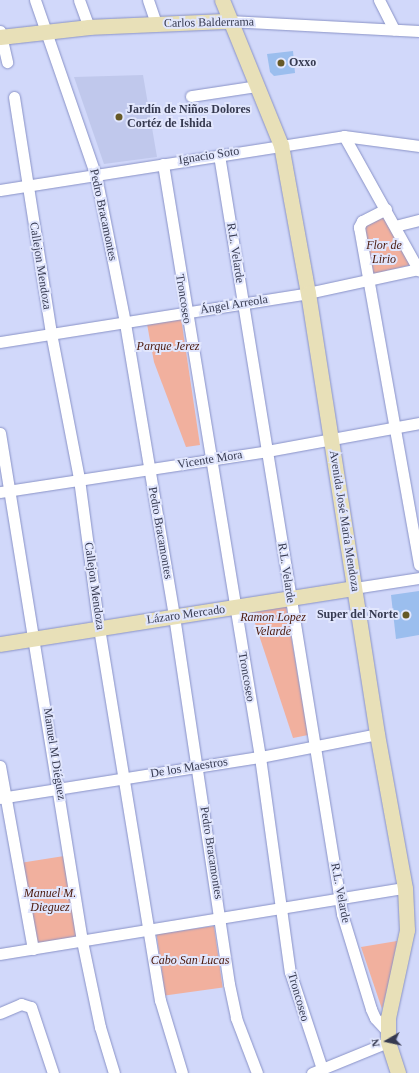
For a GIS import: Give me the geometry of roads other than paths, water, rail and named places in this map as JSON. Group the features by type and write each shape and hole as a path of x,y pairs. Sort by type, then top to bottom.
{"street":[{"name":"Pedro Bracamontes","path":"36,0 96,176 125,323 174,616 221,918 228,984 236,1018 257,1073"},
{"path":"79,0 89,27"},
{"path":"148,0 156,23"},
{"name":"Avenida José María Mendoza","path":"222,0 229,21 282,145 308,293 377,734 405,888 407,930 388,1036 398,1073"},
{"path":"379,0 394,29"},
{"name":"Carlos Balderrama","path":"0,35 89,27 229,21 419,31"},
{"path":"0,35 7,62"},
{"path":"191,96 257,86"},
{"name":"Callejon Mendoza","path":"14,97 51,334 79,479 99,628 125,778 148,931 160,1000 182,1073"},
{"path":"344,136 419,270"},
{"name":"Ignacio Soto","path":"0,190 96,176 219,154 344,136 419,146"},
{"name":"R.L. Velarde","path":"219,154 340,899 371,1009 388,1036"},
{"name":"Troncoseo","path":"163,164 185,313 260,757 281,908 297,999 317,1071"},
{"path":"386,209 360,223 368,280 396,427 419,565"},
{"path":"395,226 419,220"},
{"name":"Ángel Arreola","path":"0,342 244,304 308,293 419,270"},
{"name":"Vicente Mora","path":"5,492 79,479 267,451 419,423"},
{"name":"Manuel M Diéguez","path":"0,433 5,492 35,638 60,788 82,941 100,1027 114,1073"},
{"name":"Lázaro Mercado","path":"0,644 419,578"},
{"name":"De los Maestros","path":"2,797 260,757 377,734"},
{"path":"0,766 2,797 33,949"},
{"path":"0,954 405,888"},
{"path":"0,1013 21,1004 31,1007 53,1073"},
{"path":"317,1071 388,1036"}],"place":[{"name":"Oxxo","path":"281,63"},
{"name":"Jardín de Niños Dolores Cortéz de Ishida","path":"119,117"},
{"name":"Super del Norte","path":"406,615"}],"park label":[{"name":"Flor de Lirio","path":"384,253"},
{"name":"Parque Jerez","path":"168,347"},
{"name":"Ramon Lopez Velarde","path":"273,625"},
{"name":"Manuel M. Dieguez","path":"50,901"},
{"name":"Cabo San Lucas","path":"190,961"}]}
